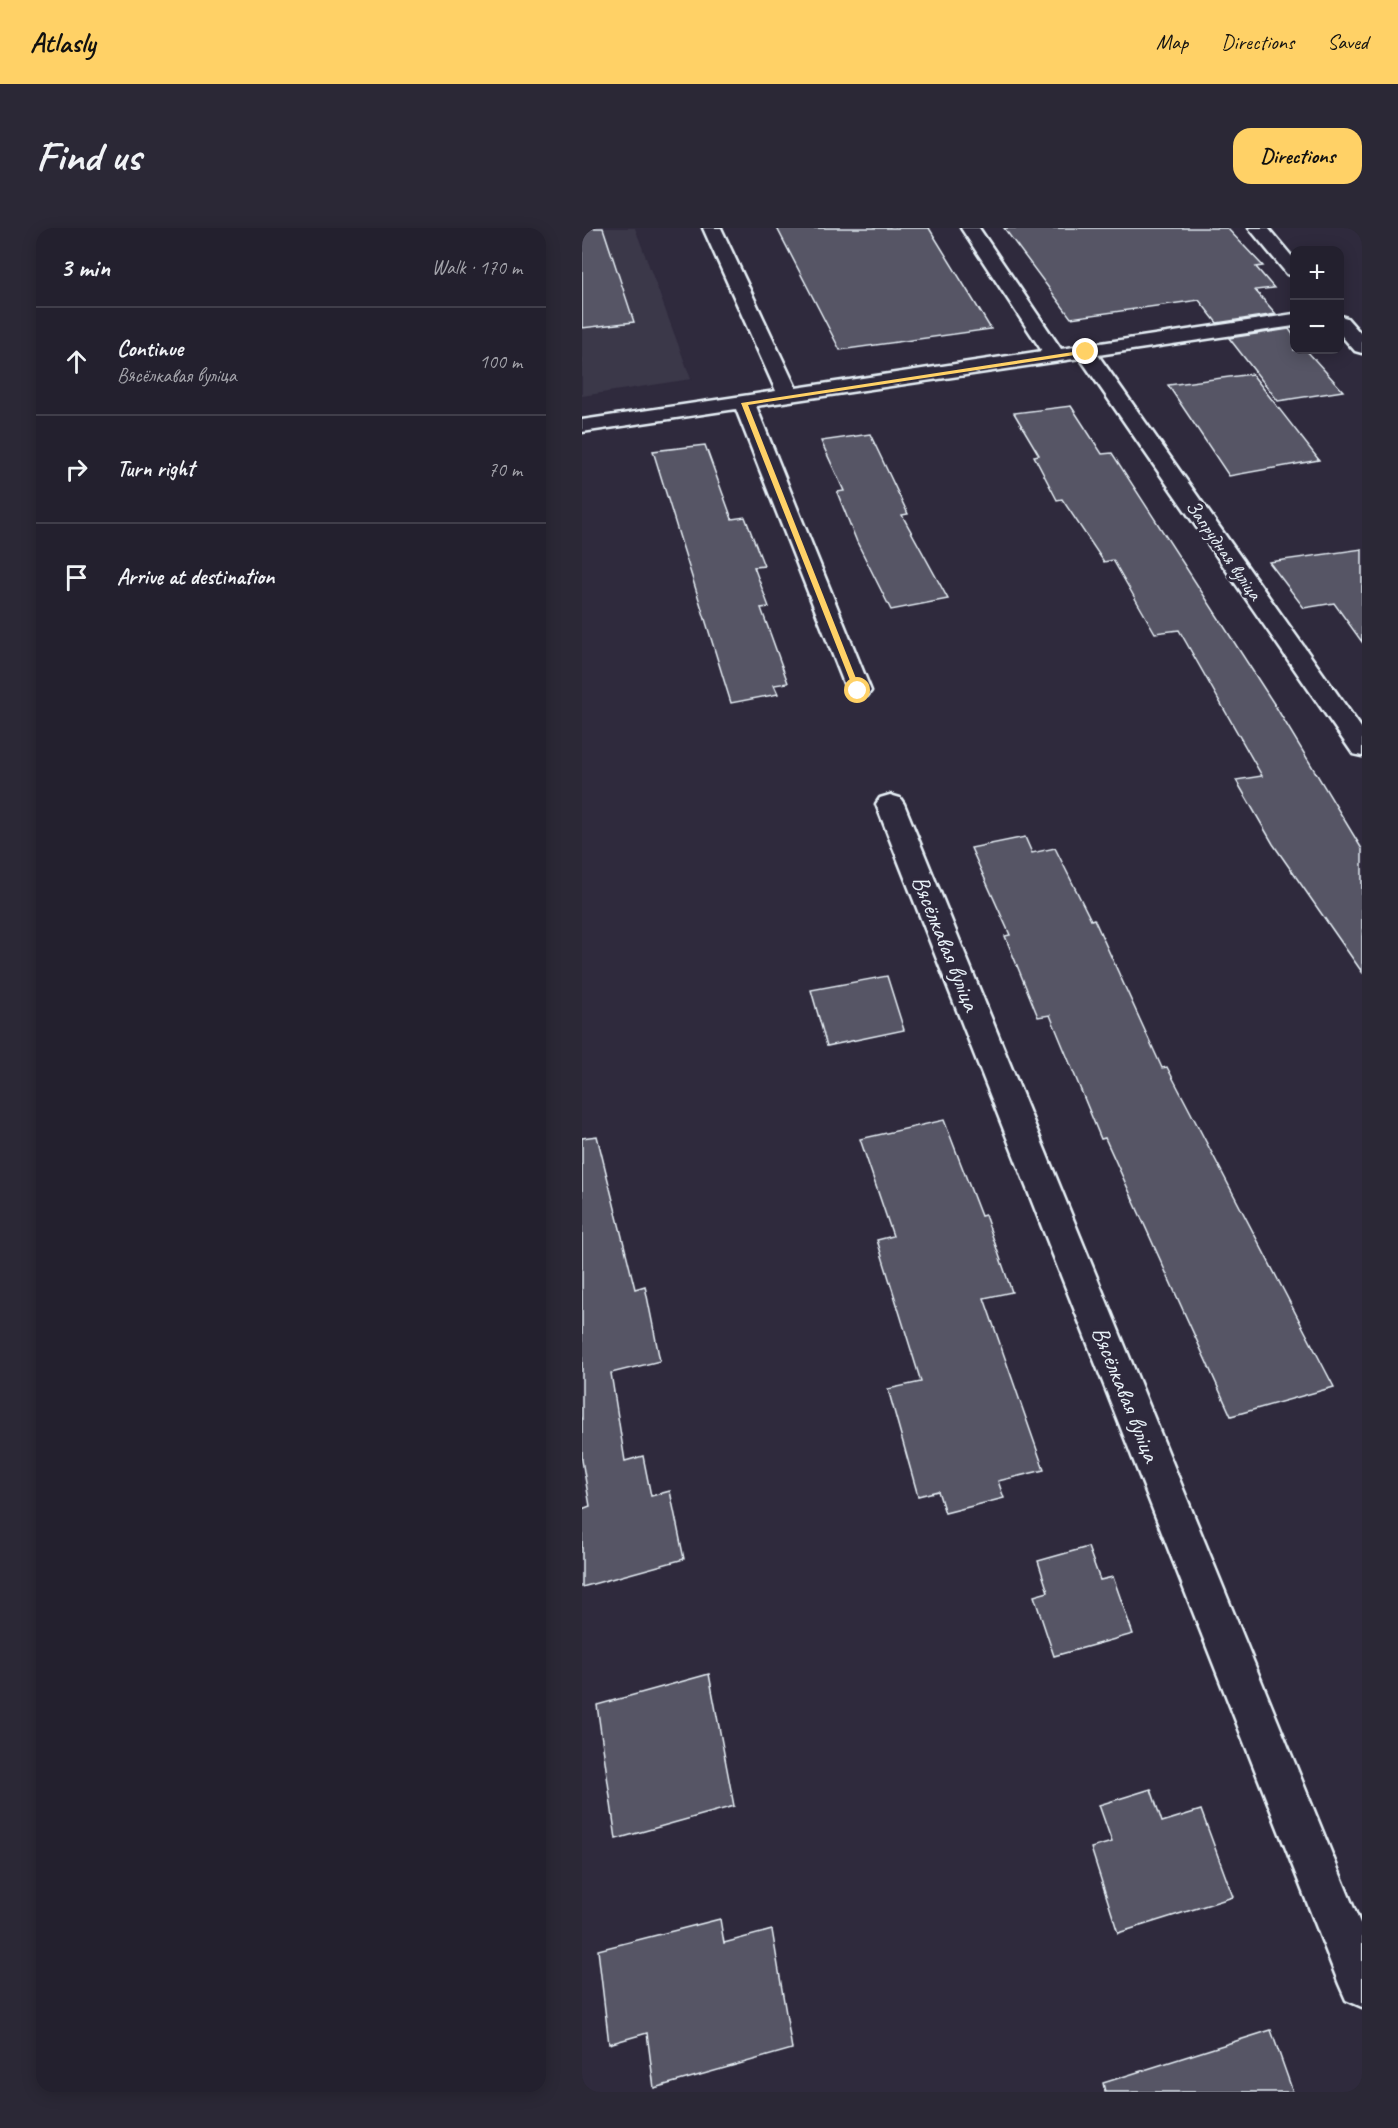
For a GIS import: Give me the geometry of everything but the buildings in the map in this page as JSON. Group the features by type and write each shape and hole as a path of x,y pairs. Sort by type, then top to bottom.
{"street":[{"path":"712,228 789,396"},
{"path":"970,228 1056,357"},
{"path":"1258,228 1290,265"},
{"path":"582,426 1290,321"},
{"path":"1344,327 1362,347"},
{"name":"Запрудная вуліца","path":"1086,352 1362,747"},
{"path":"744,403 858,691"},
{"name":"Вясёлкавая вуліца","path":"890,804 1362,1984"}],"shaded area":[{"path":"582,228 635,228 691,379 582,396"}],"route":[{"path":"858,691 744,403 1086,352"}]}
